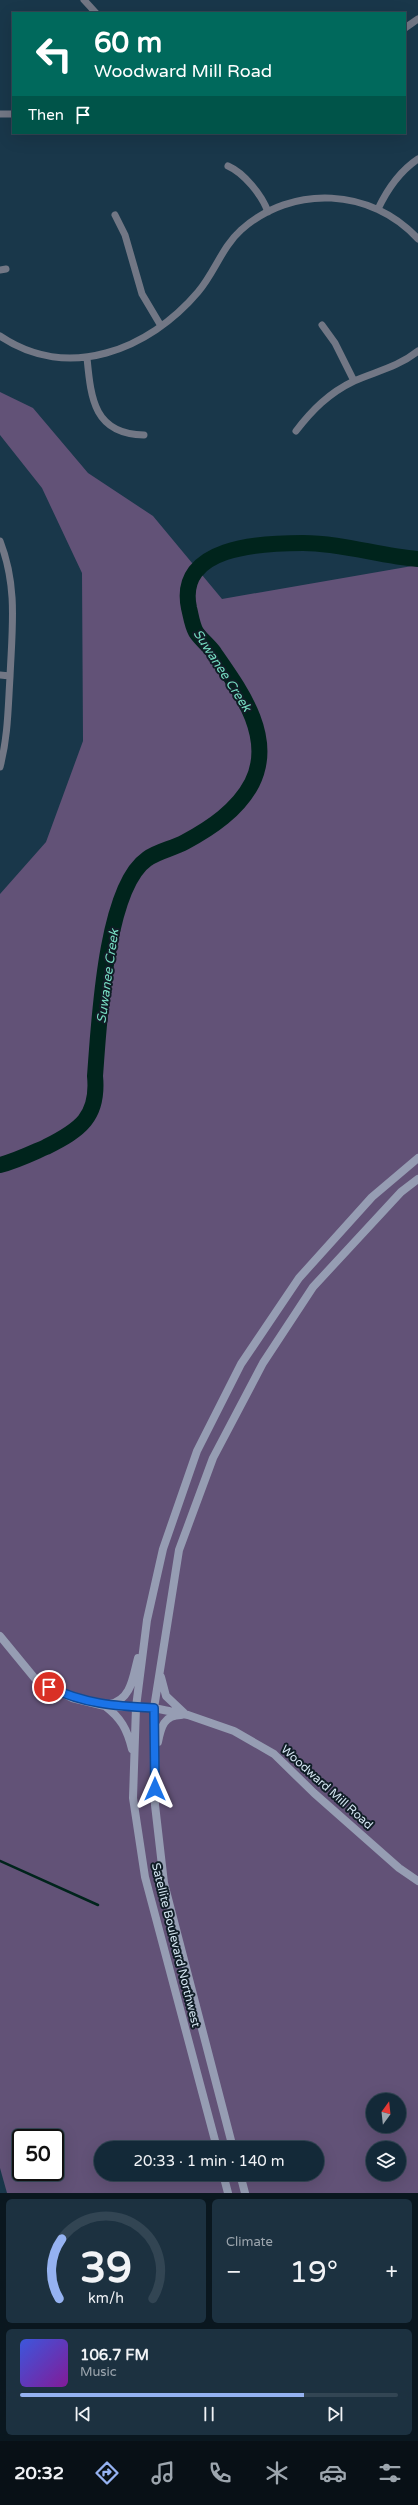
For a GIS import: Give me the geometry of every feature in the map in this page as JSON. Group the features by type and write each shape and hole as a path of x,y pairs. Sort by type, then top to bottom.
{"main road":[{"name":"Satellite Boulevard Northwest","path":"215,2141 145,1877 134,1798 136,1707 147,1620 163,1549 197,1451 241,1364 299,1278 372,1197 418,1158"},
{"name":"Satellite Boulevard Northwest","path":"231,2141 164,1883 155,1805 154,1708 179,1550 213,1458 263,1363 313,1287 401,1192 418,1180"},
{"path":"105,1706 117,1703 125,1697 130,1687 147,1620"},
{"name":"Woodward Mill Road","path":"0,1636 37,1681 72,1698 105,1706 154,1708 188,1715 234,1731 274,1754 314,1793 393,1863 418,1881"},
{"path":"159,1671 166,1696 188,1715"},
{"path":"105,1706 120,1717 128,1732 134,1762"},
{"path":"154,1757 161,1726 166,1720 175,1715 188,1715"},
{"path":"225,2181 228,2193"},
{"path":"241,2181 244,2193"}],"street":[{"path":"84,0 95,12"},
{"path":"406,27 418,19"},
{"path":"0,114 12,114"},
{"path":"378,209 390,188 403,172 418,159"},
{"path":"228,166 244,177 264,202 268,212"},
{"path":"0,336 37,354 65,359 87,358 126,348 161,326 198,292 224,251 240,231 268,212 304,199 329,197 354,200 378,209 403,225 418,239"},
{"path":"115,215 125,235 142,294 161,326"},
{"path":"322,325 335,343 354,381"},
{"path":"296,431 327,397 354,381 393,367 418,351"},
{"path":"87,358 91,398 98,413 117,430 144,435"},
{"path":"0,541 10,572 14,601 8,724 0,767"},
{"path":"0,675 10,676"}],"shaded area":[{"path":"0,392 33,408 88,473 153,516 222,599 418,565 418,2193 7,2193 0,2168 0,894 46,842 83,741 82,573 42,488 0,435"}],"waterway":[{"name":"Suwanee Creek","path":"0,1165 23,1157 58,1141 78,1128 85,1120 94,1102 102,993 113,927 122,898 133,875 151,856 185,842 204,831 232,810 252,783 258,766 259,748 257,731 252,715 235,683 213,651 198,635 194,626 189,608 188,587 195,572 208,560 225,552 266,544 303,543 332,545 418,559"},
{"path":"0,1861 98,1905"}],"route":[{"path":"49,1687 72,1698 105,1706 154,1708 155,1789"}]}
